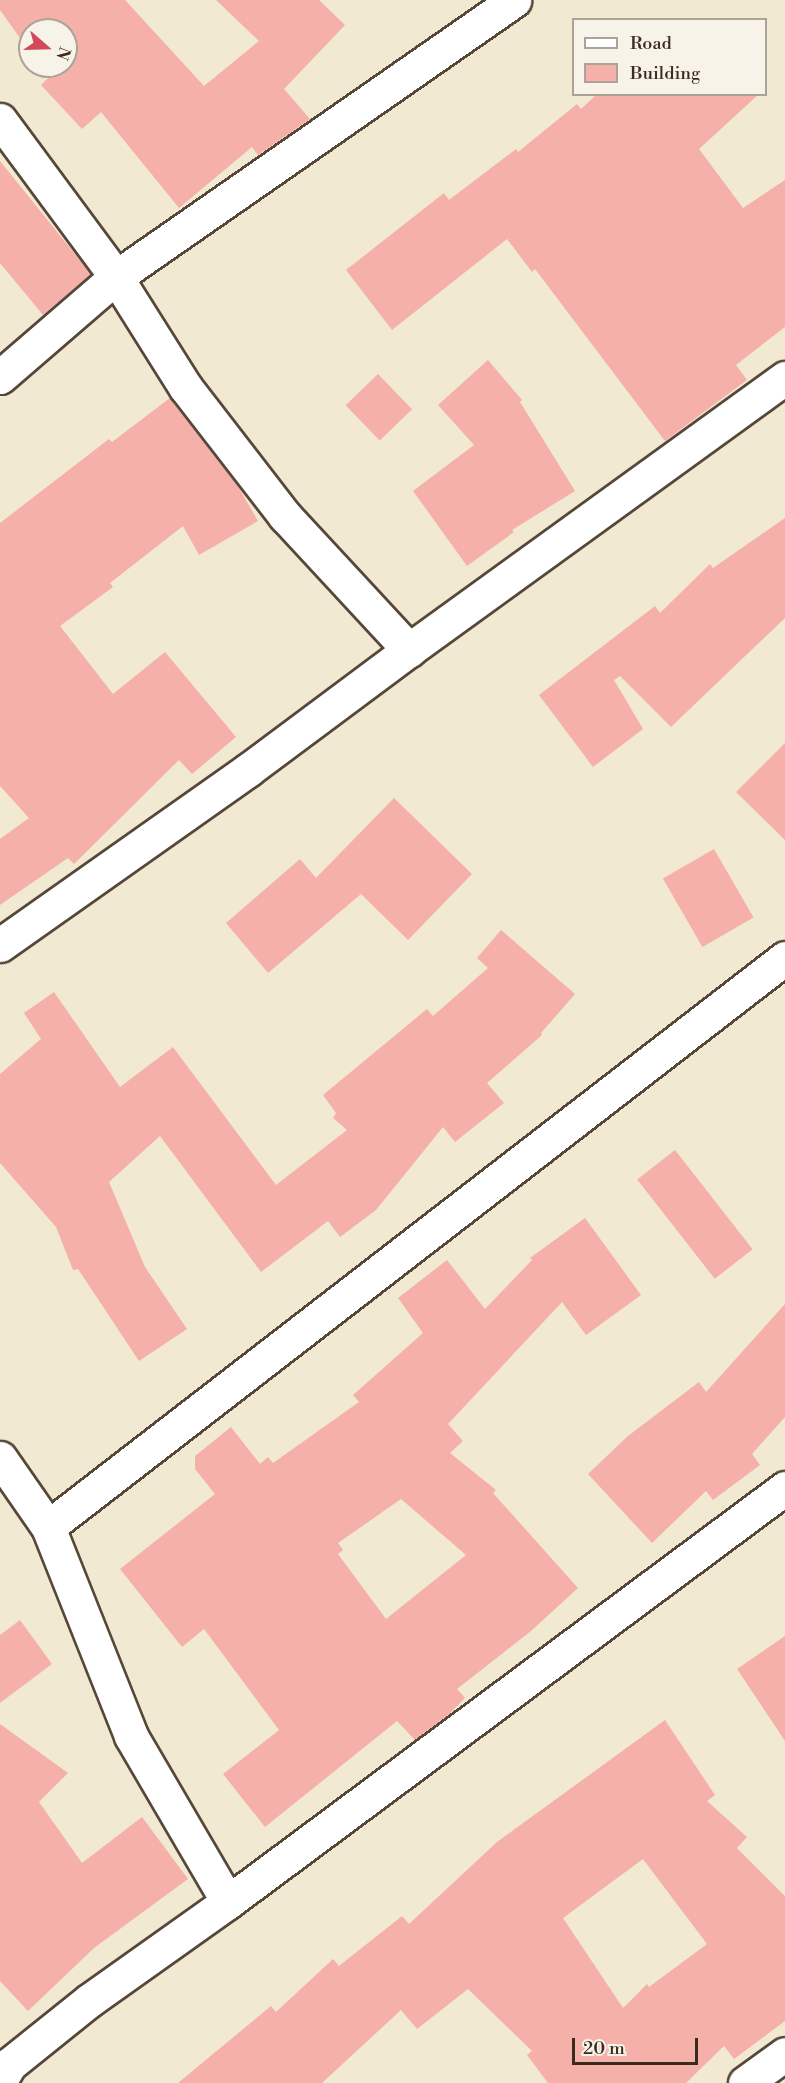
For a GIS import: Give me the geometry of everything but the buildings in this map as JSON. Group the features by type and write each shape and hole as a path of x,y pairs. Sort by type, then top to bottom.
{"street":[{"path":"0,376 116,277 514,0"},
{"path":"0,120 116,277 186,388 285,516 409,650"},
{"path":"0,945 248,770 409,650 785,378"},
{"path":"48,1527 785,958"},
{"path":"0,1458 48,1527 131,1736 228,1902"},
{"path":"0,2080 10,2064 90,2000 228,1902 785,1488"},
{"path":"745,2083 785,2054"}]}
